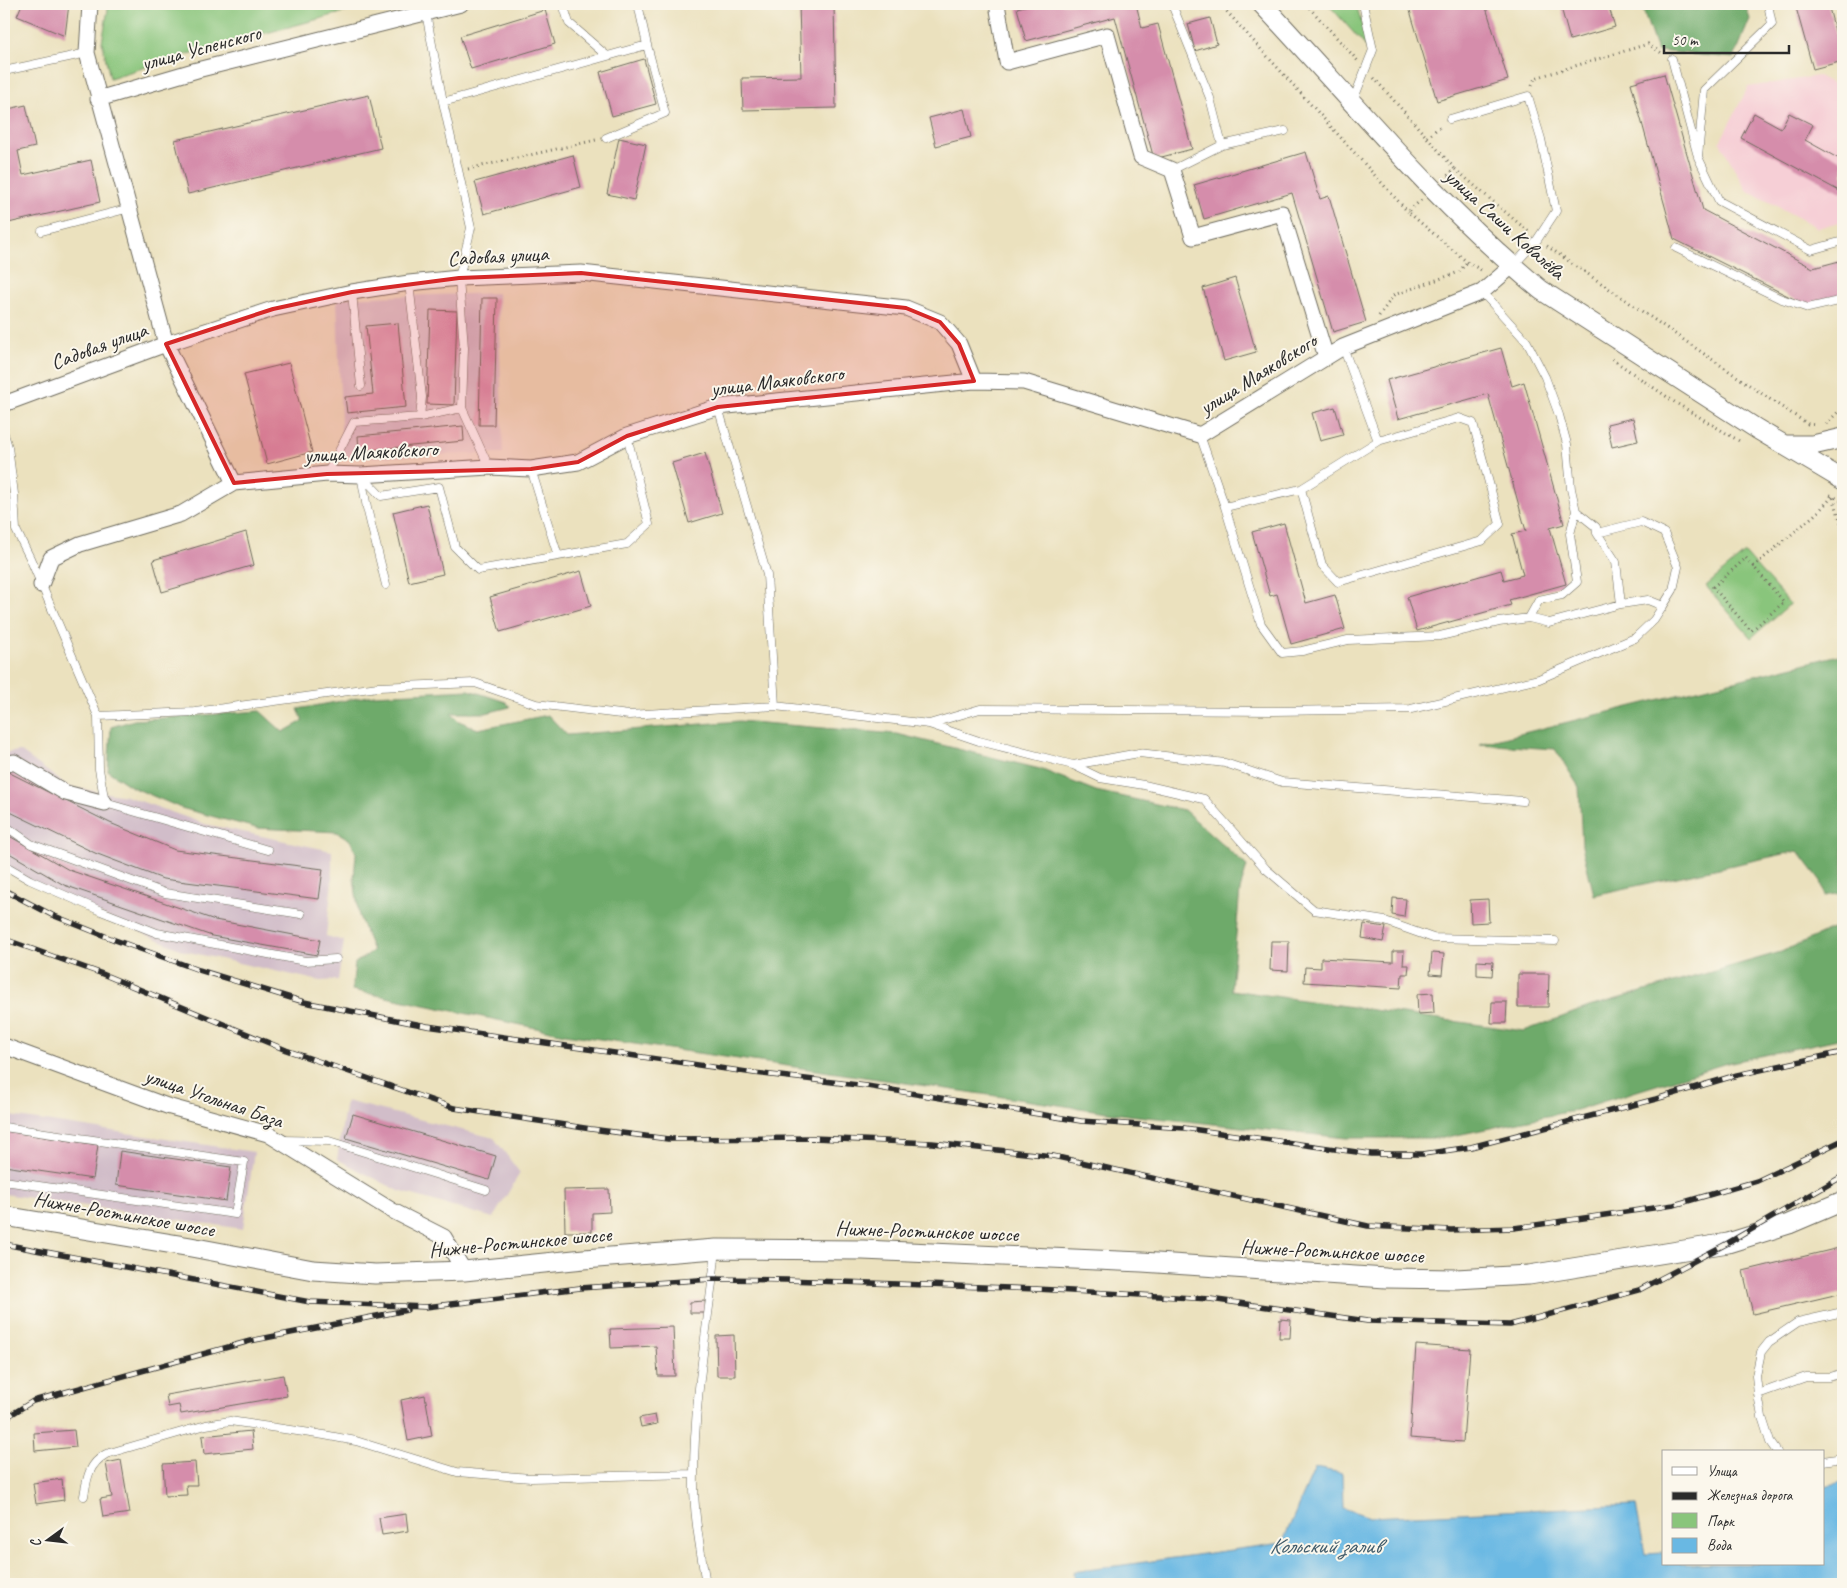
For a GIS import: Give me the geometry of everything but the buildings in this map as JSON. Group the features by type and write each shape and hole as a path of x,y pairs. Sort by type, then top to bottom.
{"street":[{"path":"90,4 87,53 166,344 234,483"},
{"name":"улица Успенского","path":"98,99 197,70 461,4"},
{"path":"997,4 1007,62 1107,34 1141,157 1172,170 1192,237 1282,212 1326,357"},
{"name":"улица Саши Ковалёва","path":"1262,4 1421,177 1512,266 1541,290 1659,367 1843,480"},
{"name":"улица Маяковского","path":"41,585 51,558 80,544 181,514 234,483 327,474 361,475 489,467 530,469 578,462 627,436 718,407 974,381 1024,382 1200,435 1343,347 1482,292 1512,266"},
{"name":"Садовая улица","path":"4,404 166,344 273,309 352,292 409,283 459,278 581,273 906,308 940,322 959,344 974,381"},
{"path":"1784,445 1813,445 1843,438"},
{"path":"4,765 14,762 66,793 105,803"},
{"name":"улица Угольная База","path":"4,1046 168,1106 268,1134 391,1210 444,1237 464,1271"},
{"name":"Нижне-Ростинское шоссе","path":"4,1216 191,1247 313,1270 375,1274 464,1271 584,1259 716,1249 863,1250 1142,1262 1386,1278 1456,1279 1529,1275 1728,1243 1789,1224 1843,1201"}],"lane":[{"path":"563,4 569,22 607,56"},
{"path":"606,138 665,113 646,45 638,4"},
{"path":"1353,102 1373,50 1363,4"},
{"path":"1698,157 1704,90 1772,24 1768,4"},
{"path":"1173,7 1210,98 1222,145"},
{"path":"426,13 443,102 471,228 459,278 464,348 462,408 489,467"},
{"path":"443,102 646,45"},
{"path":"4,71 87,53"},
{"path":"1672,59 1698,157 1719,201 1811,250 1843,240"},
{"path":"1450,119 1528,96 1541,139 1556,211 1537,240 1512,266"},
{"path":"1172,170 1222,145 1285,131"},
{"path":"42,231 130,208"},
{"path":"1676,248 1779,298 1802,307 1808,308 1843,300"},
{"path":"409,283 422,397 420,417"},
{"path":"352,292 361,386"},
{"path":"1482,292 1527,342 1545,377 1567,444 1571,489 1576,511 1570,534 1576,582 1562,595 1539,600 1530,618"},
{"path":"1343,347 1378,441"},
{"path":"718,407 767,575 775,706"},
{"path":"327,474 354,422 420,417 462,408"},
{"path":"1225,507 1301,489 1378,441 1459,418 1473,423 1500,524 1482,541 1338,582 1322,564 1301,489"},
{"path":"4,434 8,447 14,494 16,530 98,716 98,769 105,803 268,850"},
{"path":"1200,435 1225,507 1261,624 1282,653 1302,651 1348,640 1440,636 1500,622 1530,618 1549,623 1621,604 1648,600 1664,606"},
{"path":"361,475 381,496 439,487 455,547 478,570 627,544 649,524 627,436"},
{"path":"530,469 558,556"},
{"path":"361,475 386,585"},
{"path":"1576,511 1596,527 1597,533 1616,562 1621,604"},
{"path":"929,724 980,709 1274,711 1411,709 1539,679 1635,638 1654,620 1673,590 1678,567 1664,534 1640,522 1597,533"},
{"path":"98,716 195,712 378,687 475,683 536,704 629,715 775,706 929,724 979,741 1073,765 1100,778 1144,785 1204,799 1266,869 1314,910 1384,921 1433,938 1555,941"},
{"path":"1073,765 1139,753 1225,763 1282,782 1523,801"},
{"path":"4,825 31,844 165,893 301,914"},
{"path":"4,865 30,880 157,933 305,962 336,958"},
{"path":"4,1127 244,1162 235,1214 4,1181"},
{"path":"278,1140 329,1141 486,1190"},
{"path":"706,1584 696,1526 695,1435 716,1249"},
{"path":"1776,1450 1770,1442 1762,1417 1758,1394 1756,1376 1761,1352 1769,1342 1798,1322 1843,1312"},
{"path":"1758,1394 1806,1377 1828,1377 1843,1373"},
{"path":"84,1496 87,1475 97,1459 106,1454 206,1425 230,1421 324,1434 356,1441 457,1472 531,1478 694,1474"},
{"path":"1824,1461 1843,1458"}],"path":[{"path":"1220,4 1408,212"},
{"path":"1306,4 1455,169"},
{"path":"1528,96 1535,78 1648,44 1672,59"},
{"path":"1427,137 1450,119"},
{"path":"458,171 606,138"},
{"path":"1375,322 1394,295 1459,272 1467,262"},
{"path":"1753,567 1818,512 1833,496 1843,502"},
{"path":"1843,529 1841,540 1843,551"},
{"path":"1746,558 1753,567 1784,602 1751,631 1713,587 1746,558"}],"highlighted area":[{"path":"581,273 906,308 940,322 959,344 974,381 718,407 627,436 578,462 531,469 327,474 234,483 166,344 273,309 352,292 459,278"}],"shaded area":[{"path":"1818,76 1843,89 1843,221 1818,228 1746,190 1720,142 1748,87"},
{"path":"498,293 503,453 342,458 337,298"},
{"path":"20,751 69,787 126,796 205,824 332,851 332,882 326,936 344,941 338,980 320,981 184,951 91,910 4,868 4,753"},
{"path":"346,1101 494,1138 520,1173 493,1218 399,1191 337,1159"},
{"path":"4,1115 254,1152 243,1229 4,1194"}],"green space":[{"path":"109,4 375,4 195,52 110,78 102,42"},
{"path":"1328,4 1356,4 1369,50"},
{"path":"1641,4 1745,4 1750,19 1734,58 1657,51"},
{"path":"1745,553 1790,604 1751,638 1706,586"},
{"path":"1843,654 1843,893 1825,896 1821,881 1798,851 1594,895 1582,846 1579,787 1555,749 1479,744"},
{"path":"469,690 506,702 510,707 486,713 451,713 459,721 478,729 548,715 567,735 739,721 897,734 1040,769 1096,791 1184,810 1247,866 1240,890 1231,990 1524,1031 1589,1007 1781,952 1843,924 1843,1038 1727,1063 1576,1110 1443,1138 1346,1138 1128,1115 565,1034 352,990 355,963 373,951 359,916 354,878 356,853 350,840 337,832 256,828 181,808 132,787 108,771 111,727 134,720 260,711 283,732 303,721 298,709 374,695"}],"water":[{"name":"Кольский залив","path":"1315,1468 1342,1473 1343,1508 1370,1517 1636,1505 1645,1554 1662,1553 1662,1566 1824,1566 1824,1486 1843,1482 1843,1584 1074,1584 1073,1572 1282,1543"}],"railway":[{"path":"4,890 52,915 199,970 304,1002 427,1026 754,1073 867,1086 1081,1121 1184,1128 1371,1154 1423,1154 1471,1147 1656,1099 1737,1075 1843,1052"},
{"path":"4,939 100,973 286,1050 454,1108 668,1139 813,1138 932,1143 1053,1156 1368,1226 1451,1230 1514,1228 1674,1205 1757,1181 1843,1140"},
{"path":"4,1244 310,1302 426,1307 580,1288 713,1279 786,1280 1037,1289 1210,1299 1367,1321 1510,1325 1639,1290 1728,1243 1843,1176"},
{"path":"4,1419 33,1401 250,1341 407,1310"}]}
